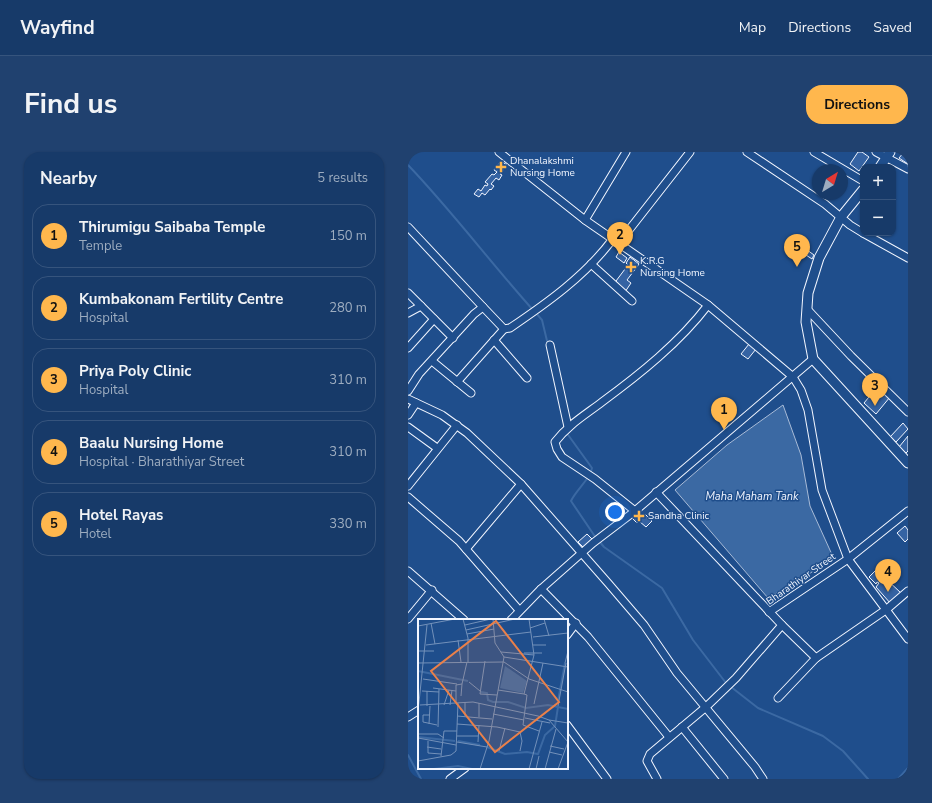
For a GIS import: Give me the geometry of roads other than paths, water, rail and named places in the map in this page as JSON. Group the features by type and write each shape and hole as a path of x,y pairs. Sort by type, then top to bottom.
{"main road":[{"path":"882,164 888,155"},
{"path":"860,194 841,217 819,258 811,278 806,322 813,359 908,463"}],"street":[{"path":"499,152 615,242 708,305 793,377"},
{"path":"586,220 626,152"},
{"path":"457,382 504,329 510,328 559,293 615,242 690,152"},
{"path":"747,152 825,204 860,231"},
{"path":"814,152 860,179"},
{"path":"876,152 888,155 908,169"},
{"path":"408,227 504,329"},
{"path":"868,236 908,258"},
{"path":"592,264 632,301"},
{"path":"408,293 453,338"},
{"path":"635,511 595,479 562,457 556,449 555,442 570,425 642,372 691,326 708,305"},
{"path":"408,313 421,306"},
{"path":"408,391 412,383 465,323 483,308"},
{"path":"807,309 851,356 908,412"},
{"path":"408,348 434,320"},
{"path":"494,340 527,378"},
{"path":"550,345 570,425"},
{"path":"512,619 541,589 593,543 635,511 813,359"},
{"path":"432,361 471,393"},
{"name":"Bharathiyar Street","path":"793,377 801,390 808,410 822,490 848,559 769,612 816,658"},
{"path":"408,399 457,425 484,448 521,484 644,626 677,673 763,779"},
{"path":"408,415 416,403"},
{"path":"408,486 457,425"},
{"path":"408,427 437,448"},
{"path":"466,549 521,484"},
{"path":"656,492 769,612"},
{"path":"408,497 448,531 466,549 519,610"},
{"path":"908,511 848,559 887,609 908,640"},
{"path":"408,571 432,590 463,619"},
{"path":"541,589 576,623 618,672 669,737"},
{"path":"408,619 432,590"},
{"path":"778,698 816,658 887,609 908,591"},
{"path":"568,634 576,623"},
{"path":"657,779 648,764 647,757 706,707 736,678 782,625"},
{"path":"408,717 418,711"},
{"path":"568,726 607,779"},
{"path":"682,727 724,779"},
{"path":"450,779 464,769"}],"water":[{"name":"Maha Maham Tank","path":"783,405 801,455 810,506 834,559 768,598 675,490 727,445"}],"waterway":[{"path":"408,165 440,200 533,310"},
{"path":"536,313 542,320 548,345"},
{"path":"566,432 592,468 589,476 571,501 596,538"},
{"path":"599,541 604,547 662,588 693,640 726,683 758,708 823,736 843,751 868,779"},
{"path":"408,755 421,779"},
{"path":"898,779 908,768"}],"place":[{"name":"Dhanalakshmi Nursing Home","path":"501,167"},
{"name":"Kumbakonam Fertility Centre","path":"620,255"},
{"name":"K.R.G Nursing Home","path":"631,267"},
{"name":"Hotel Rayas","path":"797,267"},
{"name":"Priya Poly Clinic","path":"875,406"},
{"name":"Thirumigu Saibaba Temple","path":"724,430"},
{"name":"Sandha Clinic","path":"639,516"},
{"name":"Baalu Nursing Home","path":"888,592"}]}
